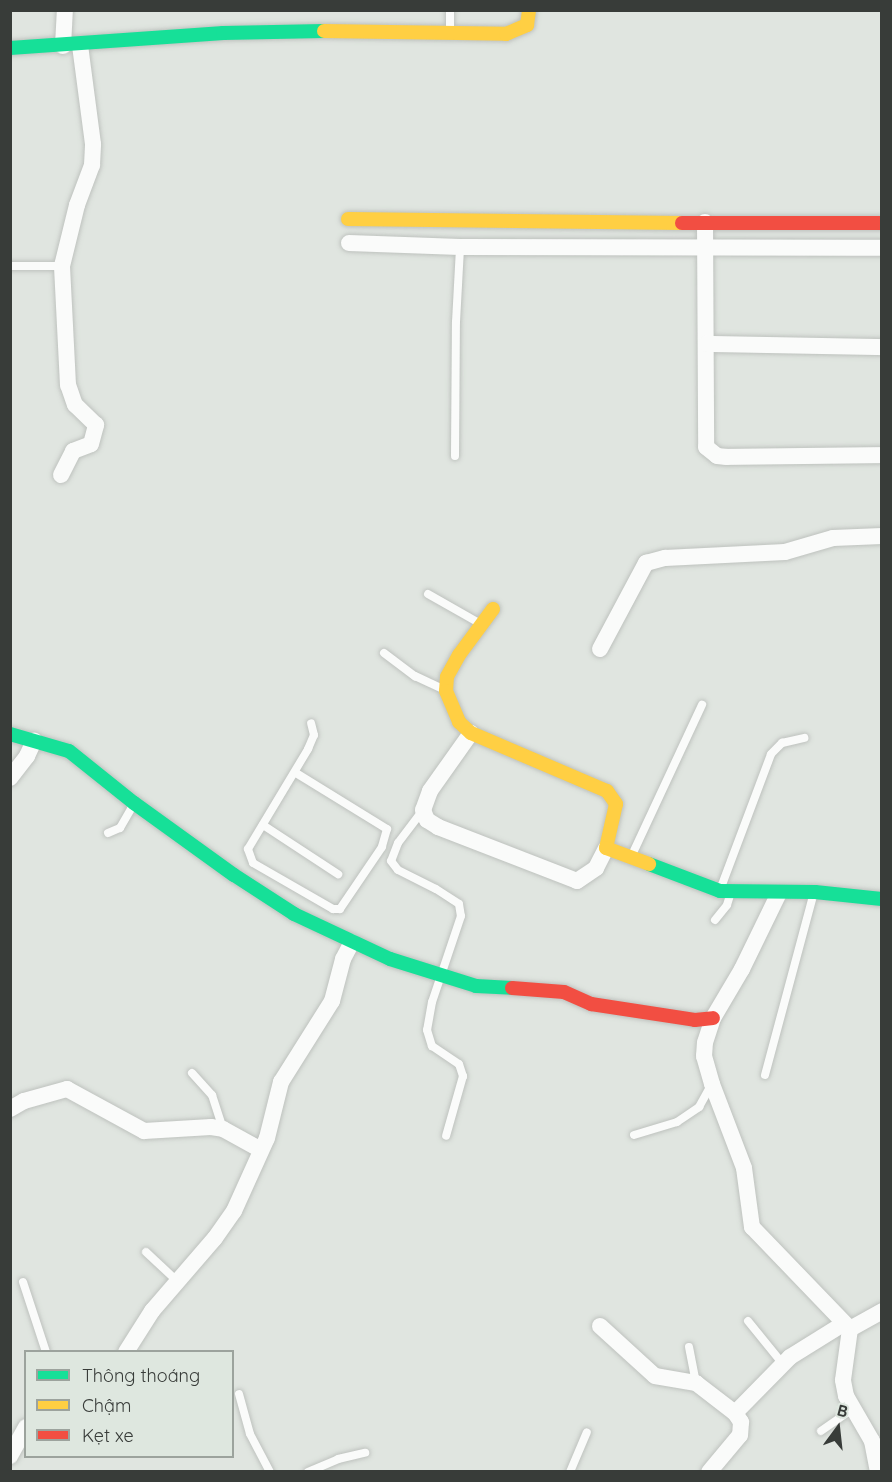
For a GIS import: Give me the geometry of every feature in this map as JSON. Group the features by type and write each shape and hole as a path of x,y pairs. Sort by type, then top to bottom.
{"street":[{"path":"61,475 73,451 91,444 96,425 75,405 68,385 62,266 77,206 92,165 90,121 65,10"},
{"path":"10,48 72,46 223,33 450,32 506,34 527,26 529,10"},
{"path":"348,219 462,222 882,223"},
{"path":"460,247 462,222"},
{"path":"705,222 707,344 705,441 710,452 727,457 882,454"},
{"path":"349,243 460,247 882,248"},
{"path":"707,344 882,347"},
{"path":"600,649 646,563 665,558 785,552 833,538 882,536"},
{"path":"471,733 430,791 423,810 427,820 438,827 576,880 596,868 606,848 616,804 607,791 471,733 459,722 446,691 447,677 459,655 493,609"},
{"path":"10,734 69,751 78,756 134,803 234,875 294,914 352,942 440,976 476,986 564,992 591,1004 695,1020 713,1018"},
{"path":"10,778 34,741"},
{"path":"606,848 726,891 814,892 882,899"},
{"path":"779,893 742,969 713,1018 705,1042 705,1056 712,1084 744,1168 752,1227 846,1327 843,1380 846,1395 855,1407 872,1441 878,1472"},
{"path":"127,1350 144,1322 215,1238 234,1211 261,1149 281,1082 332,1001 343,959 352,942"},
{"path":"15,1100 67,1089 144,1131 183,1127 223,1130 261,1149"},
{"path":"735,1413 783,1364 846,1327 882,1311"},
{"path":"600,1326 656,1376 696,1383 735,1413 741,1422 740,1435 710,1472"},
{"path":"10,1456 24,1431"}],"lane":[{"path":"450,10 450,32"},
{"path":"455,456 456,322 460,247"},
{"path":"10,266 62,266"},
{"path":"428,594 482,625"},
{"path":"384,653 415,676 446,691"},
{"path":"631,858 702,705"},
{"path":"296,773 387,829 387,837 340,909 333,909 253,862 248,849 296,773 314,735 311,723"},
{"path":"715,920 727,905 726,891 771,753 783,743 804,738"},
{"path":"108,833 120,828 134,803"},
{"path":"391,861 398,843 423,810"},
{"path":"263,825 338,874"},
{"path":"373,858 391,861 398,870 436,889 459,904 461,916 440,976 427,1030 432,1046 459,1064 463,1076 446,1136"},
{"path":"765,1075 814,892"},
{"path":"192,1073 212,1095 223,1130"},
{"path":"634,1135 676,1122 699,1107 712,1084"},
{"path":"146,1252 177,1281"},
{"path":"23,1282 45,1350"},
{"path":"748,1321 783,1364"},
{"path":"689,1347 696,1383"},
{"path":"239,1394 250,1434 270,1472"},
{"path":"821,1431 855,1407"},
{"path":"570,1472 588,1432"},
{"path":"308,1472 338,1459 365,1453"}],"traffic: fast":[{"path":"10,48 223,33 324,31"},
{"path":"10,734 69,751 134,803 234,875 294,914 390,959 476,986 512,988"},
{"path":"649,864 720,891 815,892 882,899"}],"traffic: slow":[{"path":"324,31 506,34 527,25 529,10"},
{"path":"348,219 682,223"},
{"path":"493,609 459,655 447,677 446,691 459,722 471,733 607,791 616,804 606,848 649,864"}],"traffic: jam":[{"path":"682,223 882,223"},
{"path":"512,988 564,992 591,1004 695,1020 713,1018"}]}
